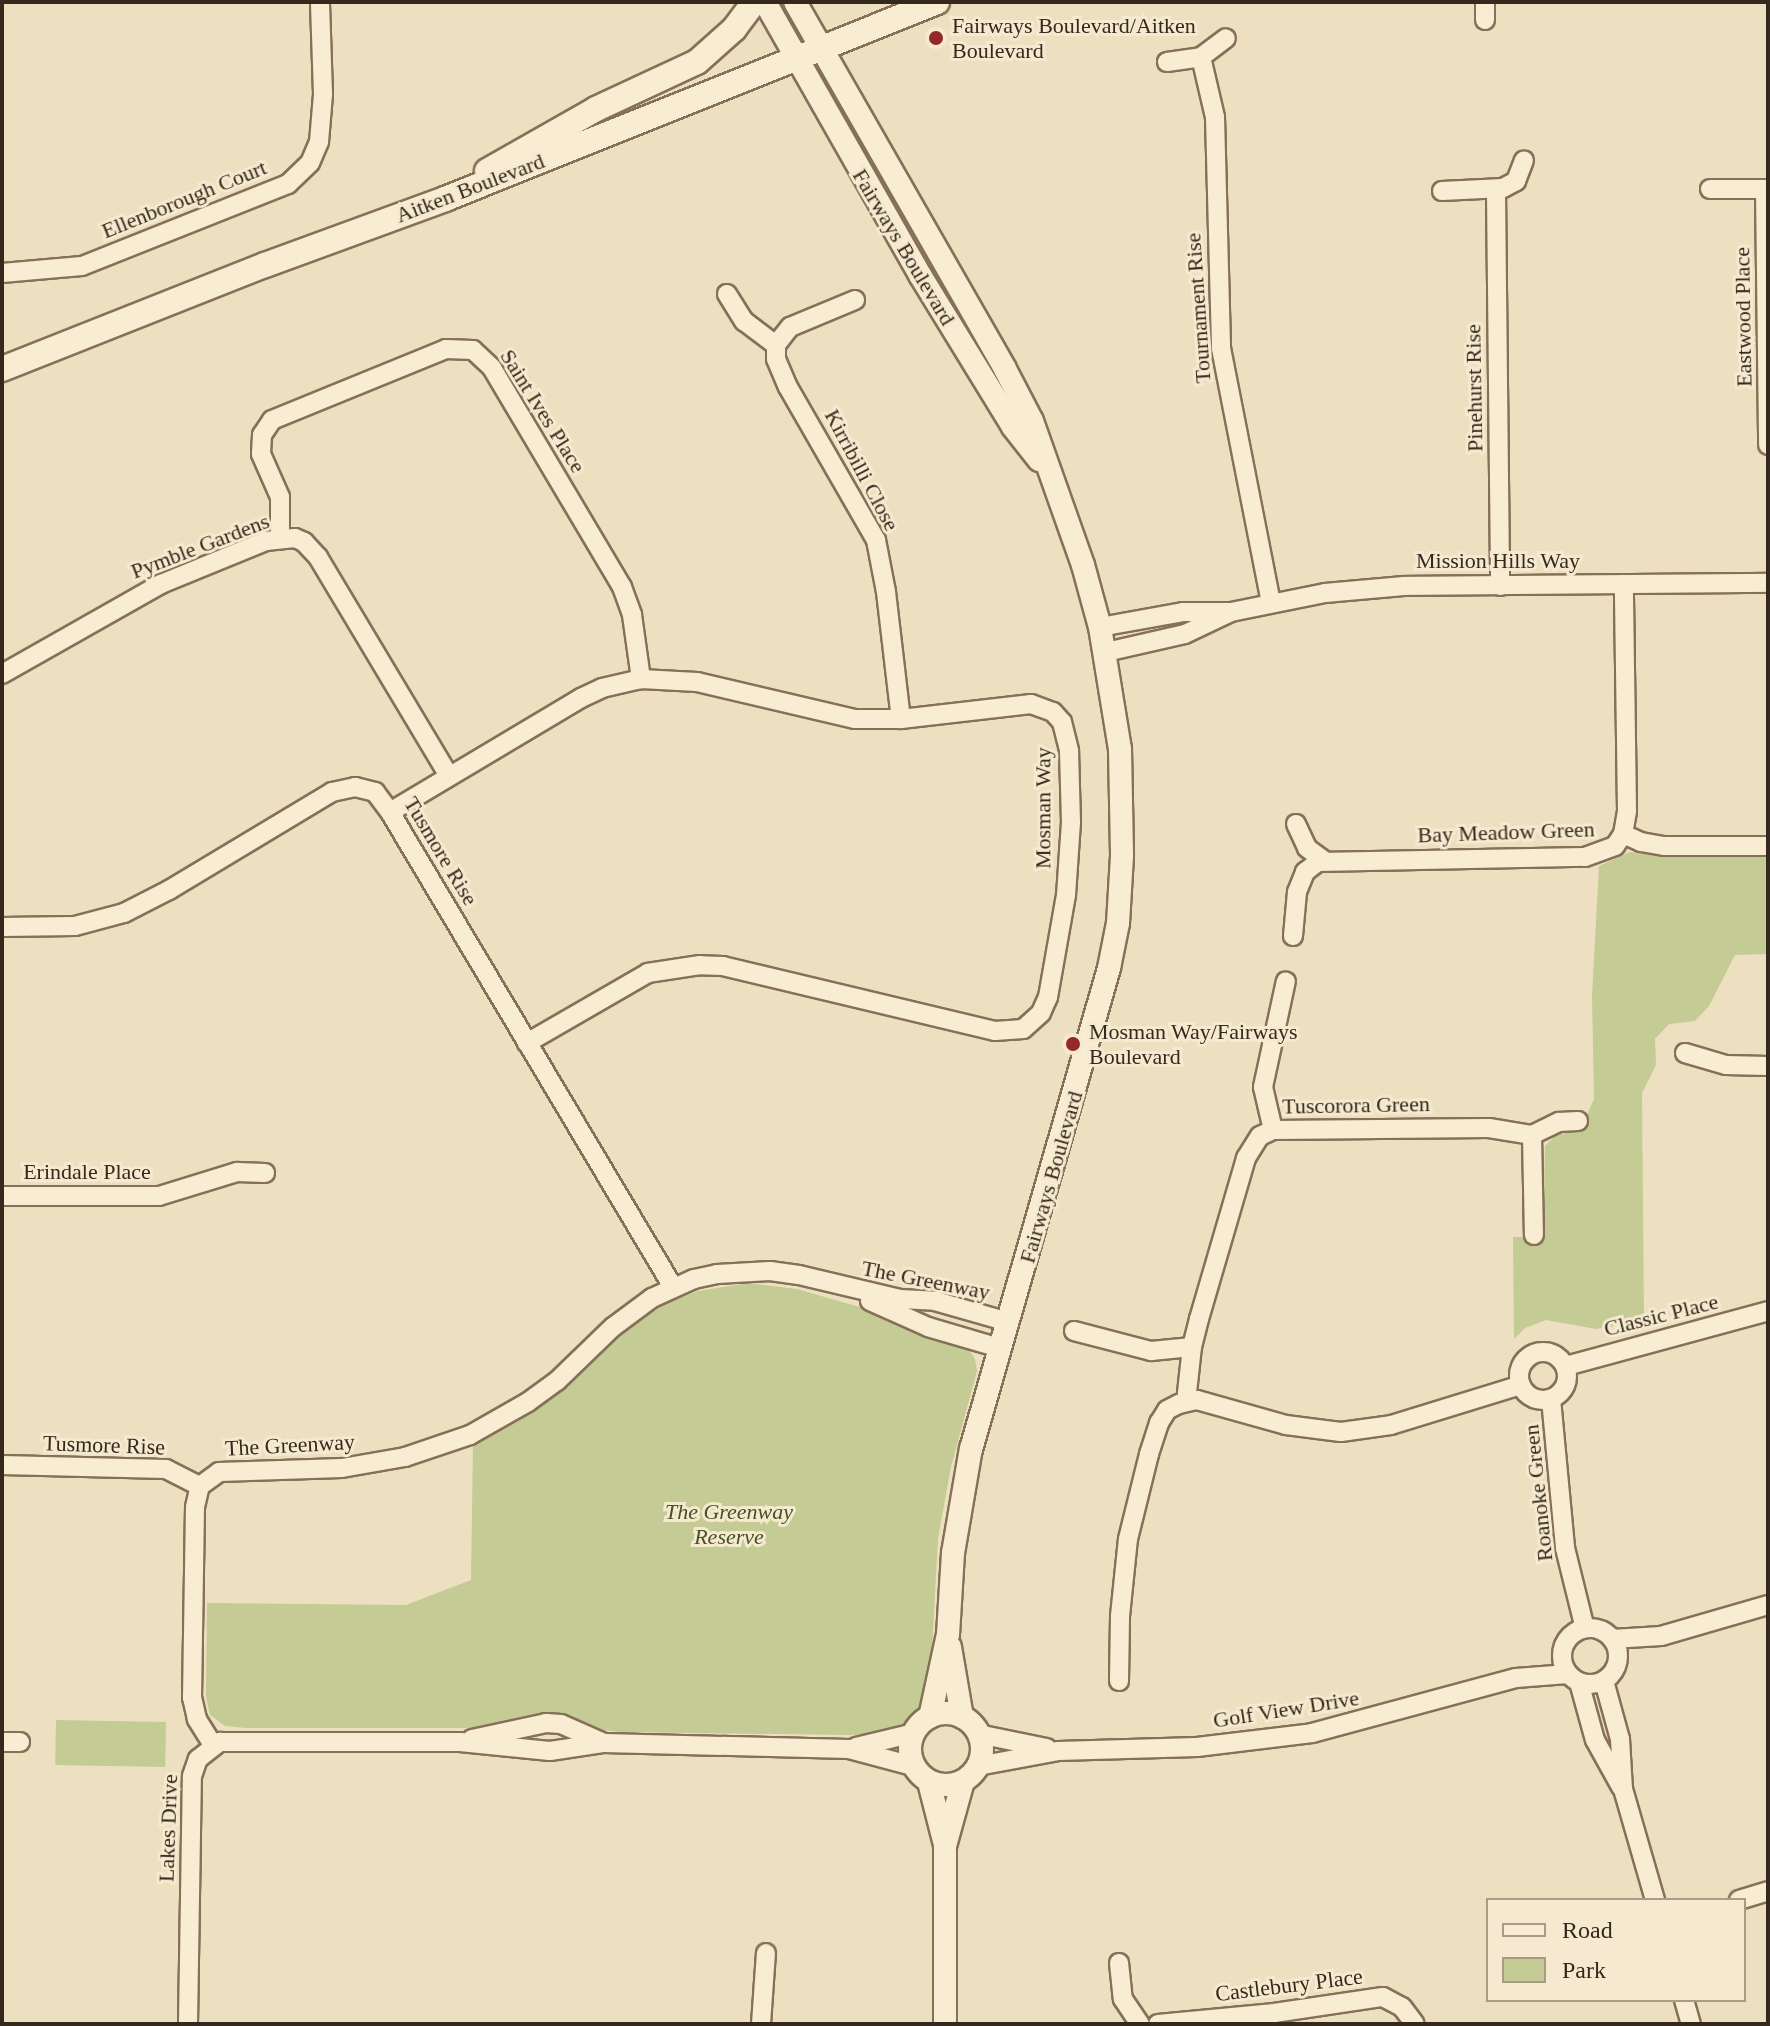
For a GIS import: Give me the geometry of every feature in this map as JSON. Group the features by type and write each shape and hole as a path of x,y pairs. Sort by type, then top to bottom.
{"main road":[{"path":"445,199 523,147 697,62 738,25 754,2"},
{"name":"Aitken Boulevard","path":"2,369 265,265 445,199 937,2"}],"street":[{"name":"Ellenborough Court","path":"2,273 82,266 288,184 310,163 319,142 323,94 320,2"},
{"name":"Fairways Boulevard","path":"765,2 948,322 1054,485"},
{"name":"Fairways Boulevard","path":"795,2 1032,421 1083,565 1100,627 1120,749 1122,856 1118,923 1095,1028 971,1448 958,1510 948,1634 922,1725"},
{"path":"1167,62 1201,57 1226,38"},
{"name":"Tournament Rise","path":"1201,57 1215,117 1221,348 1271,603"},
{"path":"1442,191 1496,191 1516,181 1524,160"},
{"name":"Eastwood Place","path":"1710,189 1767,189 1768,445"},
{"name":"Pinehurst Rise","path":"1496,191 1500,586"},
{"path":"727,294 744,321 776,345 790,327 855,300"},
{"path":"948,322 970,308"},
{"name":"Kirribilli Close","path":"776,345 776,359 788,387 876,540 886,592 901,719"},
{"name":"Saint Ives Place","path":"280,537 280,497 261,454 262,435 272,420 446,349 473,350 492,368 622,587 632,615 641,679"},
{"name":"Pymble Gardens","path":"2,674 150,589 280,537 304,542 318,557 449,776"},
{"name":"Mission Hills Way","path":"1100,627 1183,612 1231,612 1271,603 1404,586 1768,583"},
{"name":"Bay Meadow Green","path":"1325,861 1585,857 1607,852 1623,834 1627,811 1624,584"},
{"name":"Mission Hills Way","path":"1106,652 1185,634 1231,612"},
{"name":"Mosman Way","path":"390,812 581,698 602,688 641,679 697,682 855,719 901,719 1031,704 1053,712 1067,734 1071,822 1066,895 1048,997 1033,1023 1023,1029 995,1031 723,966 700,965 648,973 527,1043"},
{"name":"Tusmore Rise","path":"2,927 75,926 124,913 343,788 355,787 375,792 390,812 673,1287"},
{"path":"1296,824 1307,848 1325,861"},
{"path":"1623,834 1641,842 1664,846 1768,846"},
{"path":"1293,936 1301,881 1312,866 1325,861"},
{"path":"1273,1130 1263,1087 1286,981"},
{"path":"1685,1053 1726,1065 1768,1066"},
{"name":"Tuscorora Green","path":"1186,1402 1192,1347 1246,1158 1260,1136 1273,1130 1489,1128 1532,1135 1559,1122 1578,1121"},
{"path":"1532,1135 1534,1235"},
{"name":"Erindale Place","path":"2,1196 159,1196 228,1174 265,1173"},
{"name":"The Greenway","path":"200,1486 209,1477 229,1469 342,1468 405,1457 470,1435 528,1402 557,1381 613,1327 673,1287 694,1279 747,1271 799,1275 834,1286 928,1327 1000,1348"},
{"name":"The Greenway","path":"834,1286 935,1301 1008,1322"},
{"name":"Classic Place","path":"1566,1366 1768,1311"},
{"path":"1074,1331 1151,1351 1192,1347"},
{"path":"1538,1352 1554,1354 1566,1366 1567,1382 1551,1399 1530,1396 1521,1385 1519,1377 1524,1361 1538,1352"},
{"path":"1119,1681 1123,1576 1135,1507 1159,1423 1167,1410 1186,1402 1209,1402 1286,1425 1341,1432 1391,1425 1521,1385"},
{"name":"Roanoke Green","path":"1551,1399 1565,1548 1585,1629"},
{"name":"Tusmore Rise","path":"2,1465 154,1468 178,1473 200,1486"},
{"path":"200,1486 195,1507 192,1698 197,1719 213,1745 234,1741 460,1742 550,1751 604,1743 849,1749 921,1774 940,1785 970,1774"},
{"path":"1612,1639 1661,1636 1768,1605"},
{"path":"1618,1663 1612,1639 1600,1629 1585,1629 1569,1637 1562,1653 1595,1740 1623,1789"},
{"name":"Fairways Boulevard","path":"948,1634 962,1717"},
{"path":"1573,1678 1587,1685 1604,1681 1618,1663 1661,1636"},
{"name":"Golf View Drive","path":"970,1774 1058,1751 1197,1747 1312,1733 1516,1678 1562,1653"},
{"name":"Golf View Drive","path":"1516,1678 1573,1678"},
{"path":"1604,1681 1620,1739 1623,1789 1654,1898"},
{"path":"849,1749 951,1714 962,1717 978,1734 982,1745 945,1846"},
{"path":"460,1742 546,1723 561,1724 604,1743"},
{"path":"922,1725 910,1743 945,1846 945,2024"},
{"name":"Golf View Drive","path":"978,1734 1058,1751"},
{"name":"Lakes Drive","path":"188,2024 192,1776 198,1759 213,1745"},
{"path":"1745,1898 1768,1891"},
{"path":"761,2024 766,1953"},
{"path":"1119,1963 1123,1999 1140,2024"},
{"name":"Castlebury Place","path":"1158,2024 1274,2013 1383,1997 1402,2007 1415,2024"},
{"path":"1685,2002 1691,2024"}],"green space":[{"path":"1630,852 1660,856 1768,856 1768,954 1735,955 1709,1006 1695,1021 1669,1024 1655,1039 1656,1065 1642,1093 1644,1321 1596,1329 1546,1320 1525,1328 1514,1339 1513,1237 1543,1237 1545,1146 1556,1135 1580,1130 1594,1099 1592,995 1599,866"},
{"name":"The Greenway Reserve","path":"749,1283 797,1289 887,1315 967,1347 975,1359 977,1371 951,1467 938,1538 931,1669 920,1714 914,1721 902,1729 882,1734 848,1735 619,1732 588,1728 246,1728 225,1726 210,1715 206,1696 207,1603 406,1605 471,1580 473,1444 519,1421 569,1386 630,1327 665,1304 698,1291"},
{"path":"56,1720 166,1722 165,1767 55,1765"}],"place":[{"name":"Fairways Boulevard/Aitken Boulevard","path":"936,38"},
{"name":"Mosman Way/Fairways Boulevard","path":"1073,1044"}]}
